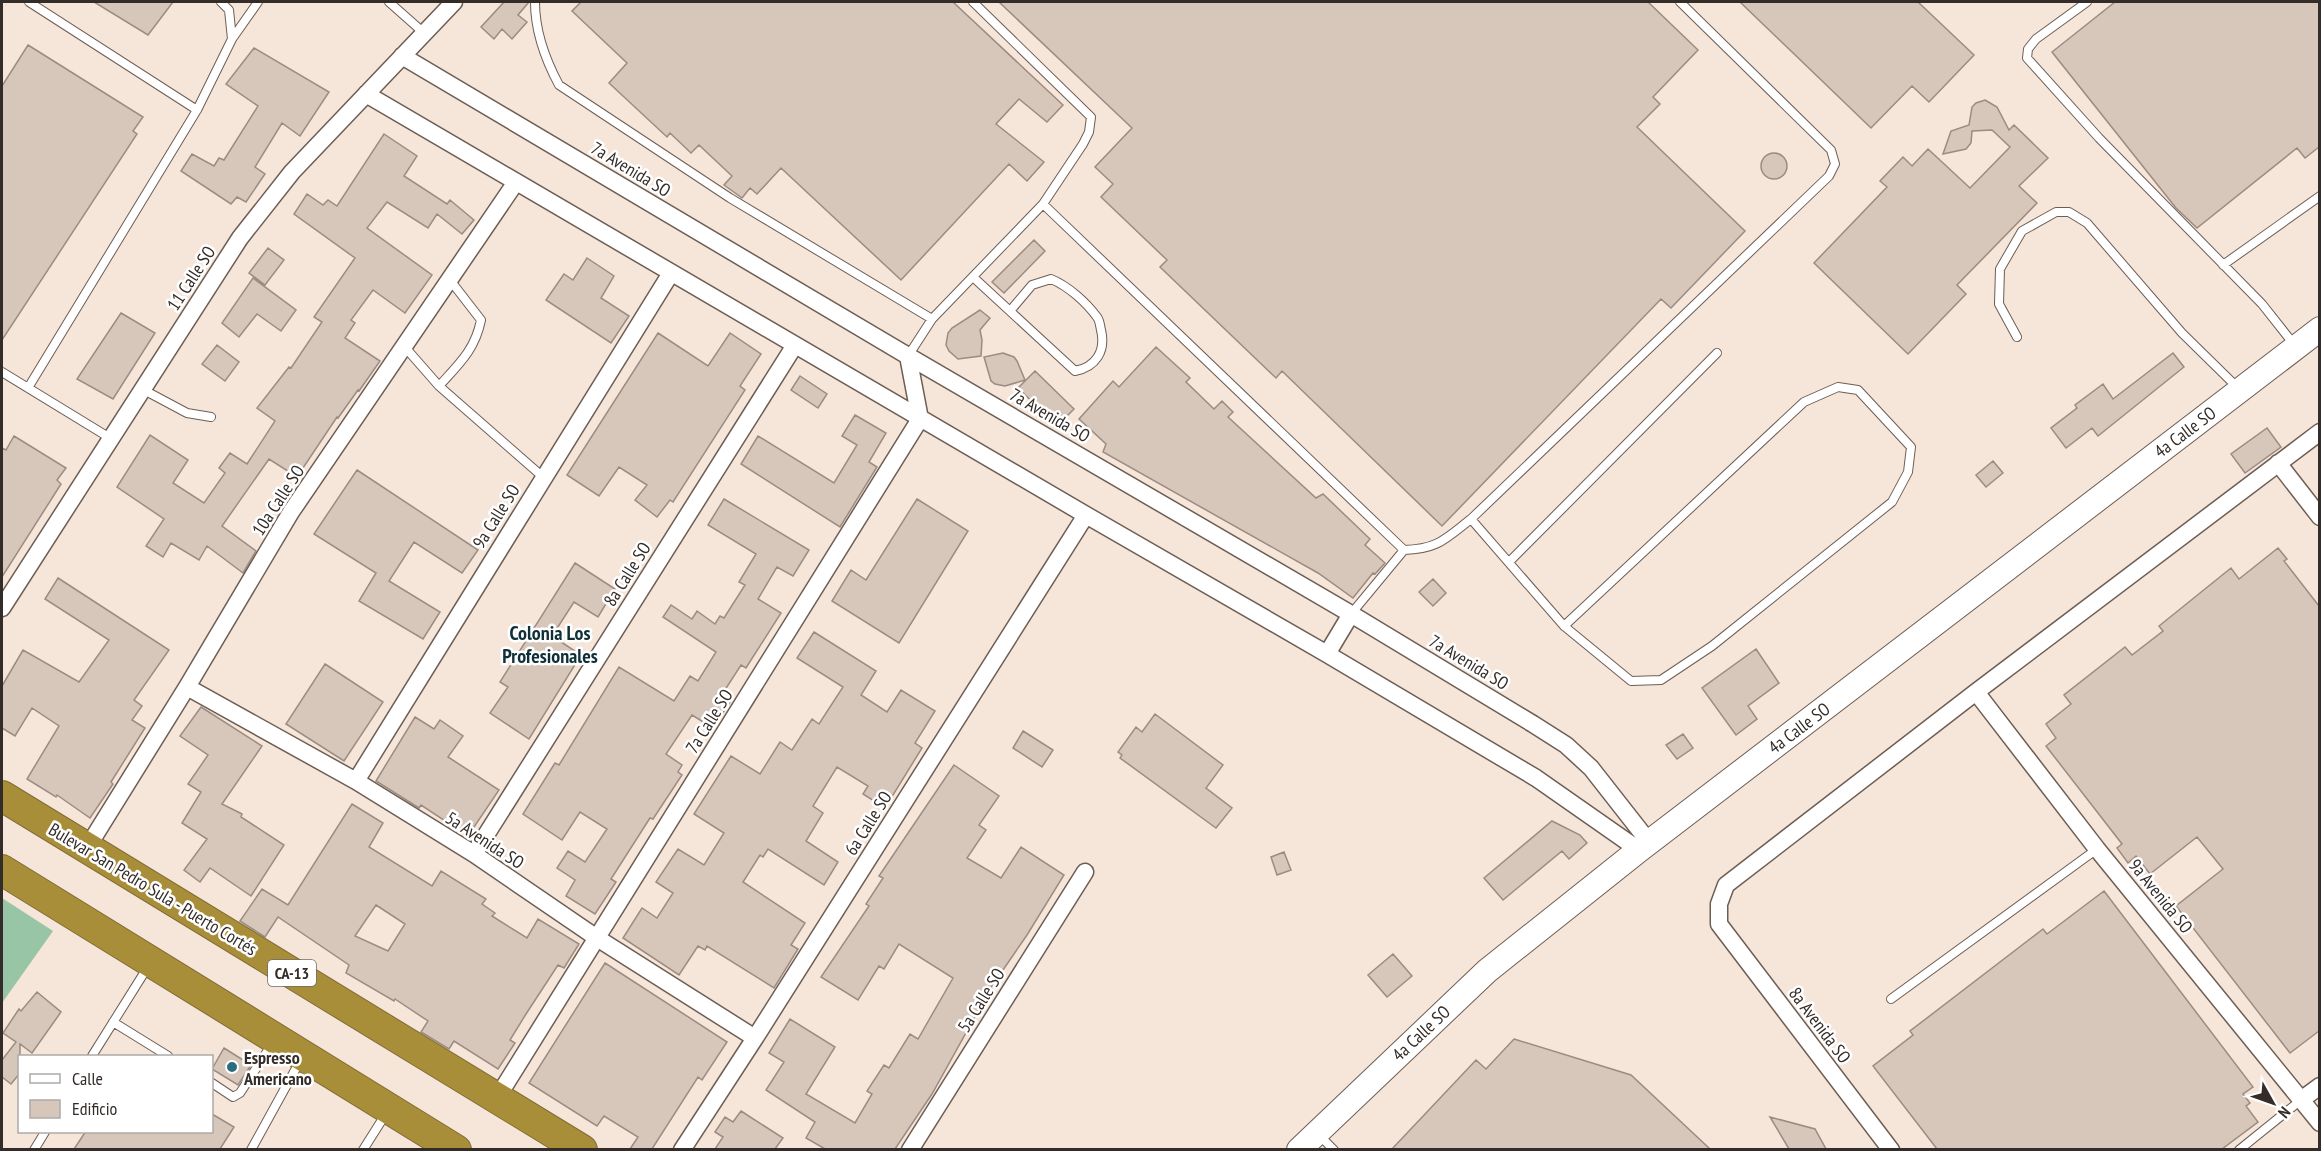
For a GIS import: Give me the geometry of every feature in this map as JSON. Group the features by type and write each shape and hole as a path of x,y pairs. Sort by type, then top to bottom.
{"highway":[{"name":"Bulevar San Pedro Sula - Puerto Cortés","path":"2,796 582,1149"},
{"path":"2,870 456,1149"}],"street":[{"name":"11 Calle SO","path":"2,608 240,238 292,172 454,2"},
{"name":"7a Avenida SO","path":"402,56 908,356 1351,614 1566,745 1591,768 1644,846"},
{"path":"366,94 1327,654 1536,778 1644,846"},
{"name":"10a Calle SO","path":"87,848 187,687 291,512 516,182"},
{"name":"9a Calle SO","path":"356,781 671,273"},
{"name":"4a Calle SO","path":"1299,1149 1487,971 1644,846 2319,329"},
{"name":"8a Calle SO","path":"474,854 795,345"},
{"path":"908,356 920,418"},
{"name":"7a Calle SO","path":"497,1098 920,418"},
{"path":"1976,692 2319,432"},
{"path":"2278,463 2319,516"},
{"name":"6a Calle SO","path":"682,1149 755,1038 1086,515"},
{"path":"1327,654 1351,614"},
{"name":"5a Avenida SO","path":"187,687 356,781 474,854 597,938 755,1038"},
{"name":"9a Avenida SO","path":"1976,692 2097,849 2319,1123"},
{"name":"8a Avenida SO","path":"1891,1149 1719,924 1719,904 1726,885 1976,692"},
{"name":"5a Calle SO","path":"910,1149 1084,872"},
{"path":"2301,1100 2319,1086"}],"lane":[{"path":"29,2 197,110"},
{"path":"221,2 229,10 232,39"},
{"path":"28,388 197,110 232,39 258,2"},
{"path":"389,2 424,33"},
{"path":"535,2 539,36 546,62 560,85 730,198 932,319"},
{"path":"908,356 932,319 1043,204 1083,144 1089,132 1092,117 973,2"},
{"path":"1043,204 1404,550 1424,549 1442,541 1471,519 1829,176 1834,164 1831,150 1680,2"},
{"path":"2087,2 2036,39 2028,49 2027,58 2099,138 2262,304 2296,347"},
{"path":"2223,265 2319,196"},
{"path":"2017,337 1999,304 2000,269 2022,231 2056,212 2069,212 2087,223 2182,333 2240,390"},
{"path":"973,277 1075,371 1087,369 1099,358 1103,339 1099,319 1063,284 1051,279 1032,285 1010,311"},
{"path":"439,386 471,351 481,320 450,280"},
{"path":"404,346 439,386 543,477"},
{"path":"1509,562 1718,352"},
{"path":"3,377 28,388 110,438"},
{"path":"1471,519 1564,626 1631,681 1661,680 1713,646 1892,502 1908,472 1911,447 1858,390 1838,387 1804,402 1564,626"},
{"path":"142,389 187,413 211,417"},
{"path":"1351,614 1404,550"},
{"path":"1891,999 2097,849"},
{"path":"93,1055 151,962"},
{"path":"113,1022 166,1055"},
{"path":"213,1084 233,1097 246,1087 276,1038"},
{"path":"251,1149 303,1055"},
{"path":"2239,1149 2301,1100"},
{"path":"363,1149 390,1108"},
{"path":"1315,1132 1334,1149"},
{"path":"34,1149 44,1133"}],"green space":[{"path":"2,898 53,931 2,1003"}],"building":[{"path":"94,2 173,2 148,35"},
{"path":"504,2 529,2 518,15 527,22 512,39 502,29 494,39 481,27"},
{"path":"581,2 953,2 1063,105 1047,122 1019,99 996,124 1044,162 1027,181 1009,164 901,280 781,168 757,194 750,188 742,198 724,185 732,176 699,145 691,153 670,133 667,137 609,83 627,63 572,11"},
{"path":"999,2 1648,2 1698,50 1653,97 1660,104 1637,127 1745,231 1671,308 1661,299 1442,526 1282,371 1276,378 1160,267 1167,260 1101,197 1113,184 1095,167 1132,128"},
{"path":"1740,2 1918,2 1974,55 1929,102 1912,86 1871,128"},
{"path":"2115,2 2319,2 2319,147 2305,158 2297,148 2197,228 2176,208 2052,52"},
{"path":"28,45 143,117 133,131 137,134 2,340 2,86"},
{"path":"254,48 329,92 300,136 282,123 255,167 265,174 246,202 237,197 231,204 181,171 192,154 214,166 219,158 224,160 258,106 226,84"},
{"path":"1985,100 1997,107 2009,130 2014,125 2048,158 2019,186 2037,203 1957,285 1966,294 1908,354 1814,263 1887,187 1880,181 1903,157 1912,166 1928,149 1970,188 2010,147 1992,130 1972,131 1971,143 1966,149 1943,154 1951,131 1969,125 1972,107"},
{"path":"384,134 417,156 404,176 447,204 450,200 474,220 462,234 437,214 428,228 387,202 367,228 432,275 405,313 373,290 351,320 355,323 345,338 380,361 337,417 297,477 269,459 222,526 256,551 243,573 207,546 199,560 171,543 163,557 146,546 164,519 117,487 150,435 188,460 173,483 204,503 225,473 219,468 230,453 247,464 275,421 257,408 289,367 291,368 322,322 314,317 355,258 294,214 307,194 323,205 328,200 337,206"},
{"path":"1774,153 1783,157 1787,166 1783,175 1774,179 1765,175 1761,166 1765,157"},
{"path":"1034,240 1045,251 1004,293 992,282"},
{"path":"268,248 284,260 265,285 249,273"},
{"path":"587,258 614,276 601,298 629,316 611,343 546,300 564,274 573,280"},
{"path":"253,278 296,310 281,331 257,314 239,337 222,323"},
{"path":"980,310 990,318 980,330 981,356 958,359 946,345 948,333"},
{"path":"121,313 155,333 113,399 77,379"},
{"path":"658,333 708,366 730,333 761,354 740,386 745,390 673,502 670,500 657,517 635,500 647,485 619,467 599,496 567,475"},
{"path":"217,345 239,362 225,381 202,364"},
{"path":"1156,347 1190,378 1186,382 1214,409 1222,401 1233,412 1228,417 1316,498 1323,494 1370,539 1365,545 1385,563 1375,574 1373,573 1353,598 1318,573 1103,452 1106,444 1079,419 1113,381 1119,387"},
{"path":"1003,353 1014,357 1025,380 1005,386 991,381 984,357"},
{"path":"2173,353 2184,367 2098,436 2092,428 2066,448 2051,428 2077,408 2075,405 2103,384 2113,399"},
{"path":"1035,371 1074,409 1057,426 1018,388"},
{"path":"800,376 827,394 818,408 791,390"},
{"path":"855,415 886,433 869,462 877,467 840,527 741,464 758,436 834,483 857,445 842,436"},
{"path":"2267,428 2281,447 2245,473 2231,454"},
{"path":"14,436 66,468 57,480 61,484 2,577 2,448 6,450"},
{"path":"1993,461 2003,473 1986,487 1976,475"},
{"path":"357,470 478,550 462,573 414,542 389,581 440,612 423,639 359,601 376,573 314,534"},
{"path":"724,499 809,550 793,576 777,567 758,599 781,613 746,668 741,665 721,696 730,702 713,728 692,715 666,754 682,765 678,772 682,775 653,819 650,818 611,879 616,882 595,914 566,896 575,880 557,868 568,851 585,862 607,829 580,812 562,840 523,814 555,763 559,765 619,667 674,701 690,676 698,681 716,652 663,617 671,605 692,619 697,611 715,624 720,616 724,618 745,585 739,582 756,554 708,525"},
{"path":"917,499 968,531 899,643 832,601 851,570 866,580"},
{"path":"2278,548 2287,559 2284,561 2319,606 2319,1031 2290,1053 2176,906 2223,869 2197,837 2150,874 2136,856 2128,863 2117,848 2122,844 2046,746 2056,738 2046,724 2071,704 2064,695 2125,647 2132,655 2163,631 2159,626 2231,568 2239,579"},
{"path":"575,563 615,589 598,617 574,602 552,636 581,655 529,739 490,713 508,687 500,682"},
{"path":"58,578 169,650 134,700 142,706 132,720 145,728 111,782 113,784 90,818 57,795 56,797 27,779 59,726 32,708 15,736 2,728 2,686 23,650 79,682 109,640 45,599"},
{"path":"1433,579 1446,593 1433,606 1419,592"},
{"path":"814,632 876,671 861,695 887,712 901,690 935,711 915,743 922,748 885,808 863,794 868,786 837,767 813,806 823,813 806,841 838,862 824,885 768,849 763,857 760,855 743,882 805,923 791,945 798,949 774,988 707,946 705,950 698,946 679,975 623,938 642,908 657,918 673,893 656,882 678,849 704,865 724,833 694,814 731,756 760,774 780,742 792,750 812,719 819,724 843,687 797,658"},
{"path":"1756,649 1779,683 1748,706 1757,719 1736,735 1702,688"},
{"path":"325,664 383,702 344,761 286,724"},
{"path":"201,707 262,746 222,804 242,814 241,817 284,845 251,896 210,868 200,882 184,870 207,839 182,823 201,792 188,784 208,755 180,736"},
{"path":"1155,714 1223,765 1206,788 1232,808 1216,828 1120,758 1122,755 1118,752 1136,727 1142,732"},
{"path":"415,717 434,729 440,720 463,736 448,757 499,790 468,836 421,805 419,808 376,781"},
{"path":"1023,731 1053,750 1042,767 1013,748"},
{"path":"1683,734 1693,748 1677,759 1666,745"},
{"path":"954,765 999,796 979,825 986,830 967,858 1001,878 1021,847 1064,875 992,986 932,1094 895,1149 825,1149 806,1138 815,1122 766,1090 784,1062 769,1053 790,1019 835,1047 806,1094 855,1123 872,1094 867,1091 884,1065 889,1068 910,1034 918,1039 953,978 899,944 884,969 879,966 858,1000 821,977 869,906 866,904 883,878 879,876"},
{"path":"352,804 383,823 369,847 432,886 441,871 486,899 482,904 495,913 492,916 527,938 538,919 579,944 564,968 558,965 526,1014 510,1040 515,1043 498,1069 454,1041 449,1049 421,1032 428,1021 395,999 394,1001 346,973 349,965 278,917 265,937 240,921 262,889 288,905","holes":["376,905 405,924 388,951 355,936"]},
{"path":"1552,821 1580,835 1587,843 1569,859 1562,851 1503,900 1484,878"},
{"path":"1284,852 1291,870 1277,875 1271,857"},
{"path":"2104,891 2253,1087 2243,1094 2250,1103 2246,1106 2258,1122 2222,1149 1937,1149 1873,1066 1913,1035 1910,1031 2043,929 2047,934"},
{"path":"1393,954 1412,976 1387,997 1368,975"},
{"path":"605,963 727,1042 702,1080 698,1077 652,1149 630,1149 638,1137 604,1116 597,1126 529,1083"},
{"path":"37,992 61,1012 32,1053 20,1044 18,1075 11,1084 2,1077 2,1060 16,1042 3,1033 19,1009 21,1011"},
{"path":"1514,1039 1631,1075 1710,1149 1392,1149 1476,1060 1486,1069"},
{"path":"224,1048 251,1065 238,1085 213,1070"},
{"path":"741,1111 783,1138 775,1149 715,1149 723,1137 715,1132 725,1117 733,1122"},
{"path":"213,1115 234,1127 220,1149 74,1149 85,1133 213,1133"},
{"path":"1770,1117 1815,1129 1826,1149 1789,1149"}],"place":[{"name":"Espresso Americano","path":"232,1067"}],"district":[{"name":"Colonia Los Profesionales","path":"550,644"}]}
